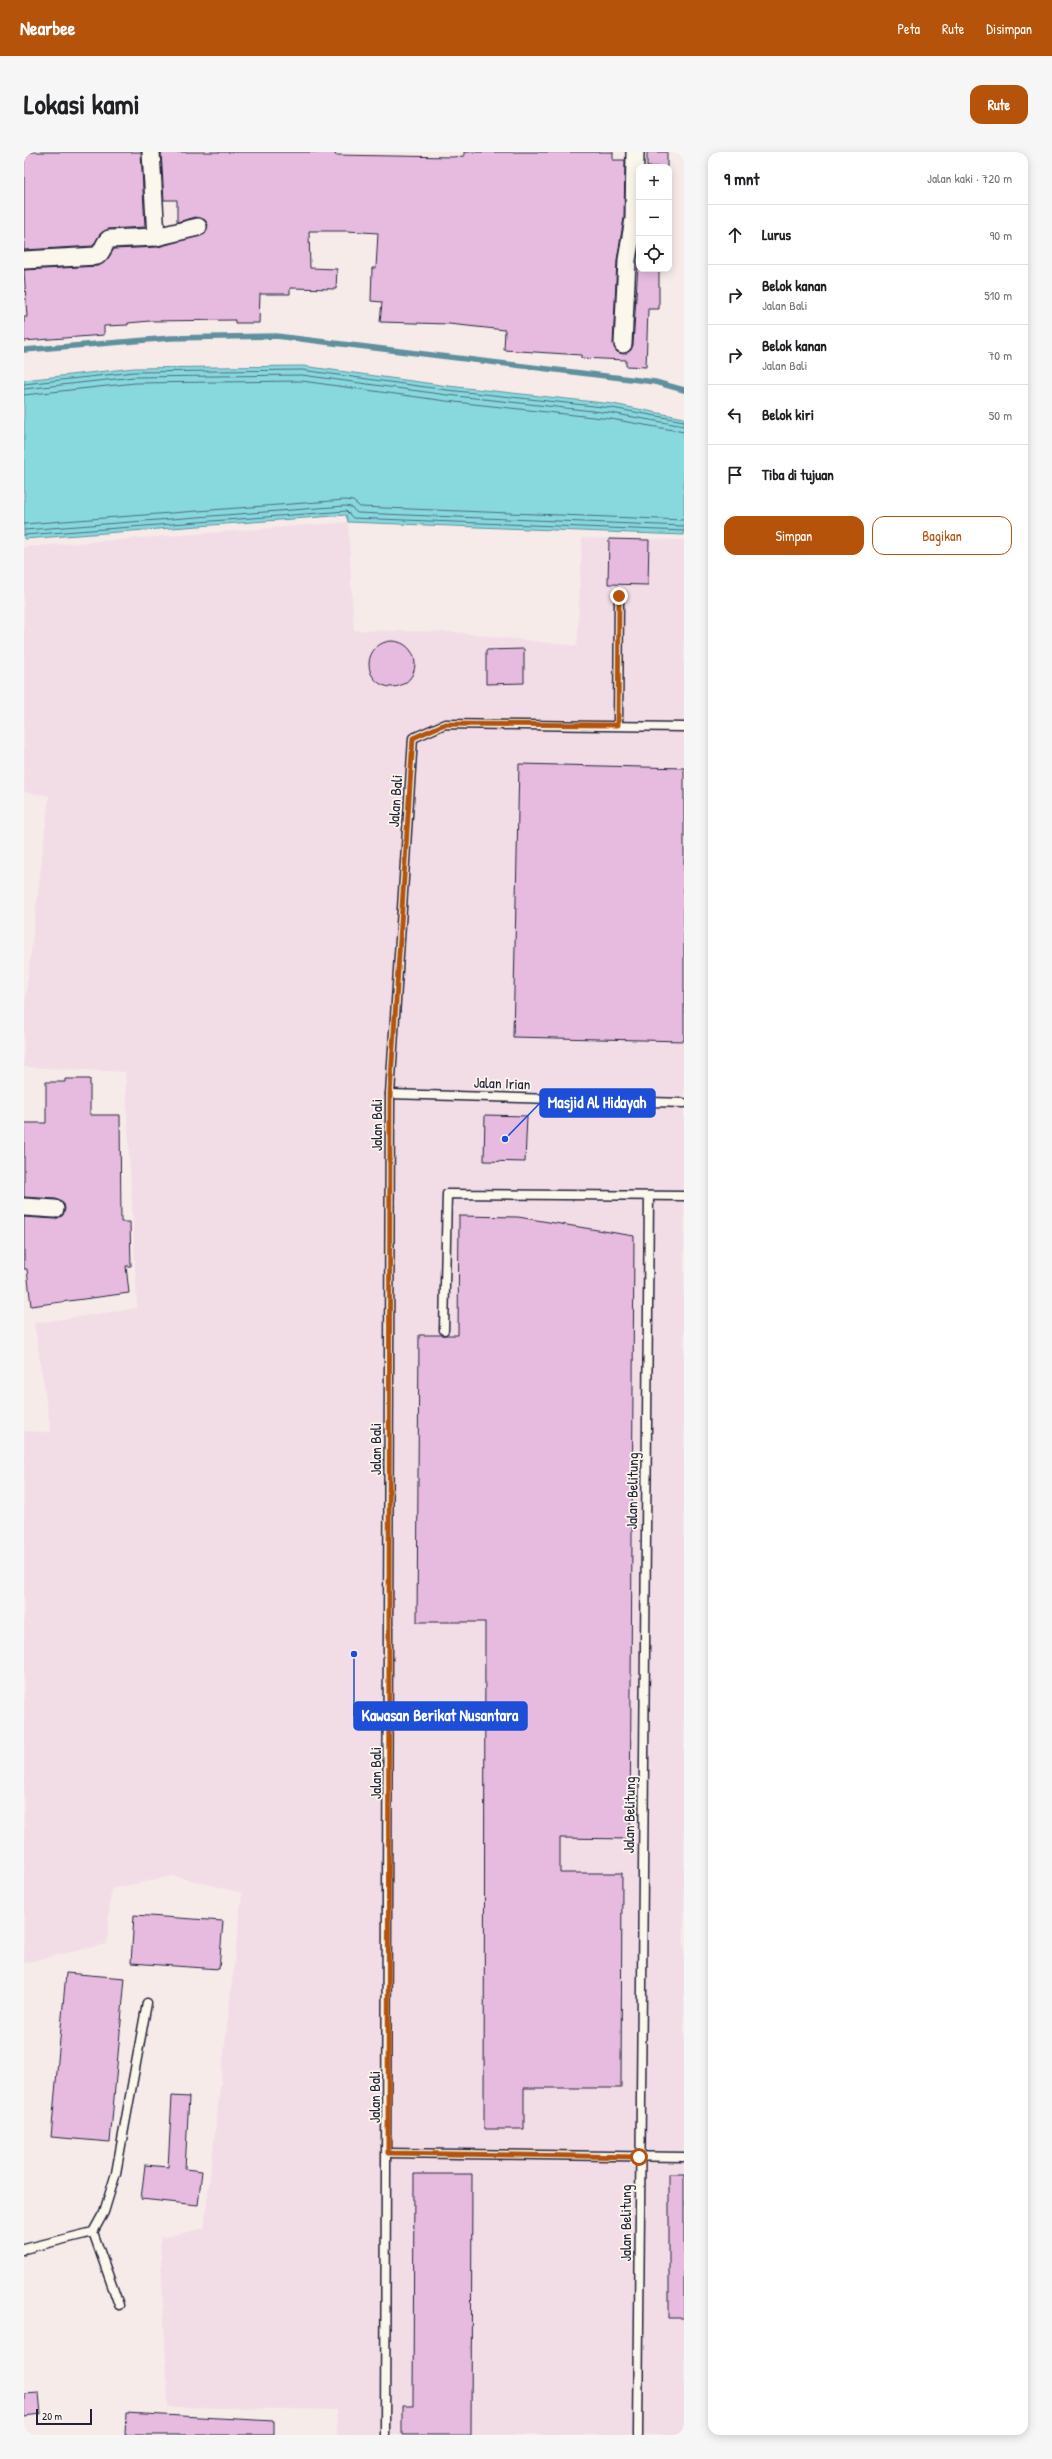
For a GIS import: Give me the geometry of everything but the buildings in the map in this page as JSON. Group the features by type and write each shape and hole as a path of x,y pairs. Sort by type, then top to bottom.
{"street":[{"path":"151,152 156,237"},
{"path":"623,344 627,260 634,219 635,152"},
{"path":"24,260 97,256 102,252 105,242 109,239 156,237 198,227"},
{"path":"24,1207 55,1209"}],"lane":[{"path":"618,725 619,596"},
{"name":"Jalan Bali","path":"385,2435 388,2153 390,1094 413,738 445,724 684,727"},
{"name":"Jalan Irian","path":"390,1094 684,1103"},
{"path":"444,1330 448,1194 684,1196"},
{"name":"Jalan Belitung","path":"638,2435 639,2157 649,1196"},
{"path":"24,2249 93,2232 104,2212 116,2173 147,2004"},
{"path":"388,2153 684,2157"},
{"path":"93,2232 119,2305"}],"shaded area":[{"path":"348,522 354,630 454,632 577,646 582,538 684,540 684,2435 337,2435 336,2410 168,2407 160,2238 204,2228 242,1893 173,1876 111,1889 107,1944 24,1963 24,1431 51,1432 34,1323 137,1308 125,1072 24,1067 24,1011 49,796 24,792 24,547"}],"water":[{"path":"303,366 448,386 613,404 684,418 684,535 348,522 346,515 24,539 24,380 134,368"}],"waterway":[{"path":"24,350 171,338 276,336 655,382 684,390"}],"place":[{"name":"Masjid Al Hidayah","path":"505,1139"},
{"name":"Kawasan Berikat Nusantara","path":"354,1654"}],"route":[{"path":"619,596 618,725 445,724 413,738 390,1094 388,2153 639,2157"}]}
